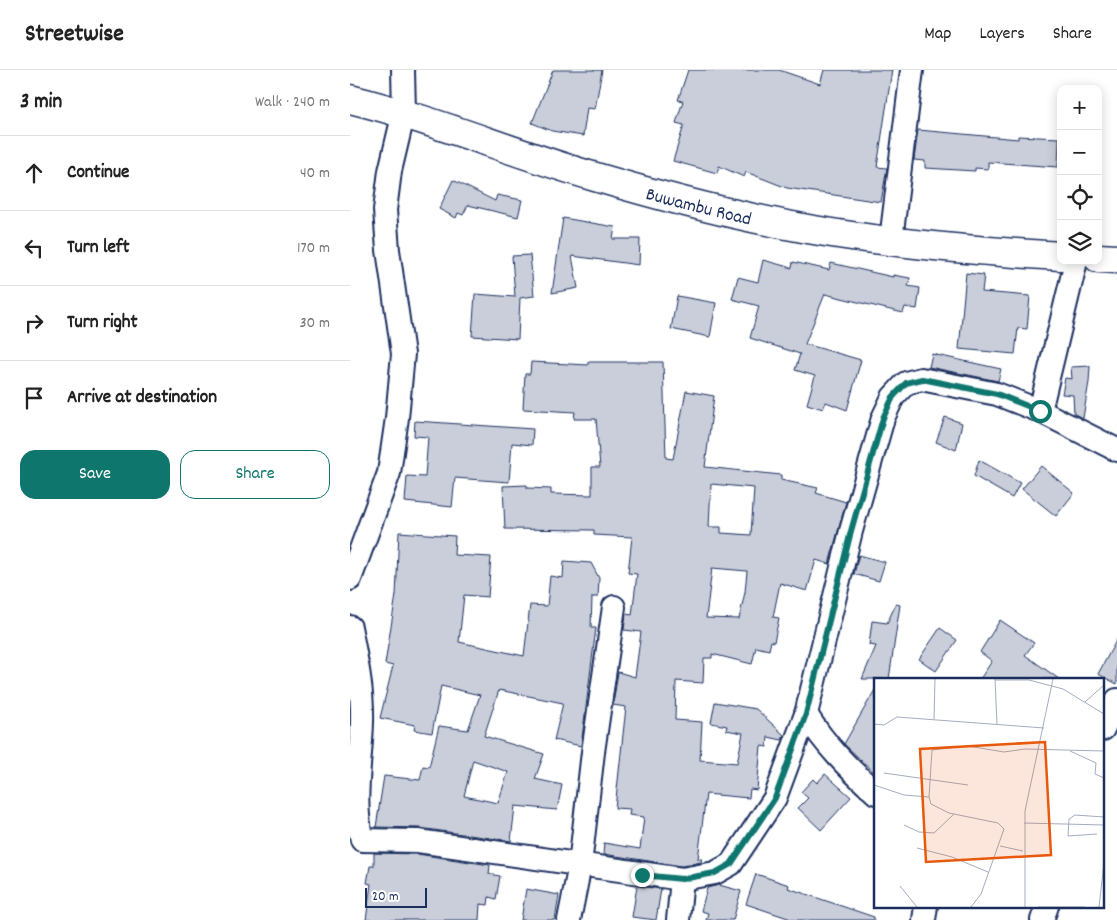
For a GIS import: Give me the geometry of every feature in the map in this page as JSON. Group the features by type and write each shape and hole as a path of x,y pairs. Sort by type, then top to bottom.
{"street":[{"path":"350,579 389,473 397,418 403,354 388,250 385,210 390,171 404,112 403,70"},
{"path":"891,240 912,70"},
{"name":"Buwambu Road","path":"350,98 404,112 591,176 742,216 810,230 973,250 1057,256"},
{"path":"1102,258 1117,259"},
{"path":"1040,411 1075,265"},
{"path":"350,627 359,672 362,711 357,820 362,840 418,841 682,879 715,873 731,864 775,798 806,714 851,531 883,418 893,397 906,383 922,379 997,394 1040,411 1117,450"},
{"path":"569,920 580,865 593,752 614,607"},
{"path":"1104,727 1117,700"},
{"path":"806,714 830,748 874,791"},
{"path":"678,920 682,879"},
{"path":"1042,920 1046,908"}],"building":[{"path":"553,70 602,70 595,109 587,108 583,136 552,131 532,123"},
{"path":"688,70 779,70 820,84 824,70 892,70 877,167 887,168 881,202 787,188 746,172 744,177 719,166 717,173 673,161 684,125 676,123 683,101 678,100"},
{"path":"918,130 1018,139 1018,136 1057,138 1057,167 988,162 988,169 975,168 975,171 925,168 925,161 914,160"},
{"path":"453,180 495,201 497,195 522,200 518,217 468,205 463,215 458,213 456,218 439,209"},
{"path":"563,218 615,227 613,239 640,239 639,265 572,256 578,288 552,293"},
{"path":"530,255 534,296 520,298 518,339 472,336 475,294 515,297 512,256"},
{"path":"763,260 792,268 793,262 829,270 831,263 893,277 893,275 910,278 908,286 920,288 917,309 905,307 903,313 825,294 805,344 861,360 847,410 826,402 823,409 807,404 815,376 795,370 800,354 750,338 759,306 732,299 738,277 758,282"},
{"path":"966,273 984,275 982,292 1030,296 1027,329 1018,328 1015,354 959,349"},
{"path":"677,296 716,303 710,337 671,329"},
{"path":"932,354 1001,369 998,381 929,367"},
{"path":"531,362 588,365 588,362 663,362 666,458 673,459 686,391 714,396 705,467 781,475 781,480 818,488 816,493 846,502 829,564 816,560 807,591 780,583 773,617 779,618 774,642 771,641 769,650 756,647 752,664 712,654 712,658 704,658 703,683 676,681 675,720 702,722 700,760 737,763 743,733 726,730 727,726 711,723 715,702 756,709 784,735 782,740 768,737 767,747 761,746 757,790 750,789 749,798 706,794 698,859 702,859 701,862 682,866 603,854 604,843 640,849 644,817 629,815 630,809 615,808 626,707 613,705 618,672 635,677 641,632 624,630 626,614 632,615 637,574 628,573 632,537 594,535 594,530 505,529 503,486 527,485 527,488 551,489 551,494 592,495 592,467 600,467 596,419 574,419 575,412 523,409 525,374 530,374","holes":["711,484 754,488 751,535 721,533 721,527 709,527","712,568 747,571 739,619 706,618"]},
{"path":"1090,366 1083,418 1074,414 1073,395 1062,394 1065,378 1072,379 1071,367"},
{"path":"945,417 962,423 956,450 936,442"},
{"path":"415,421 533,429 532,445 512,443 509,482 455,478 452,507 405,502 407,476 425,477 428,437 414,436"},
{"path":"979,460 1020,483 1012,498 974,476"},
{"path":"1041,466 1074,493 1056,516 1022,489"},
{"path":"399,532 455,536 454,555 491,557 488,597 464,595 459,642 524,656 530,605 547,606 550,576 563,578 564,561 591,563 599,578 598,597 592,597 591,628 596,628 581,746 554,740 563,703 499,690 484,736 544,754 535,779 562,785 557,810 515,806 511,841 420,828 376,827 384,776 420,780 423,766 429,767 439,726 468,730 480,695 441,686 432,733 414,730 415,725 380,718 393,666 385,664 396,595","holes":["473,760 508,772 498,803 464,796"]},
{"path":"859,555 885,562 879,581 854,574"},
{"path":"896,604 900,605 889,678 862,679 876,646 869,645 872,621 887,623"},
{"path":"1000,620 1034,643 1025,655 1058,678 981,678 992,661 980,652"},
{"path":"940,628 957,640 936,671 919,659"},
{"path":"1117,639 1117,684 1098,674"},
{"path":"874,692 874,772 844,744"},
{"path":"825,774 851,797 821,830 798,808 808,798 801,792 813,779 817,783"},
{"path":"374,853 417,854 490,865 489,874 500,876 496,899 489,897 488,905 480,904 479,920 366,920 371,884 367,883 370,866 374,866"},
{"path":"756,874 789,885 788,888 874,917 874,920 794,920 746,904"},
{"path":"719,885 741,891 733,920 706,920 708,913 701,911 707,888"},
{"path":"637,886 661,889 656,920 632,917"},
{"path":"526,889 559,895 555,920 521,920"}],"route":[{"path":"642,875 682,879 715,873 731,864 775,798 794,751 806,714 851,531 883,418 893,397 906,383 922,379 997,394 1040,411"}]}
